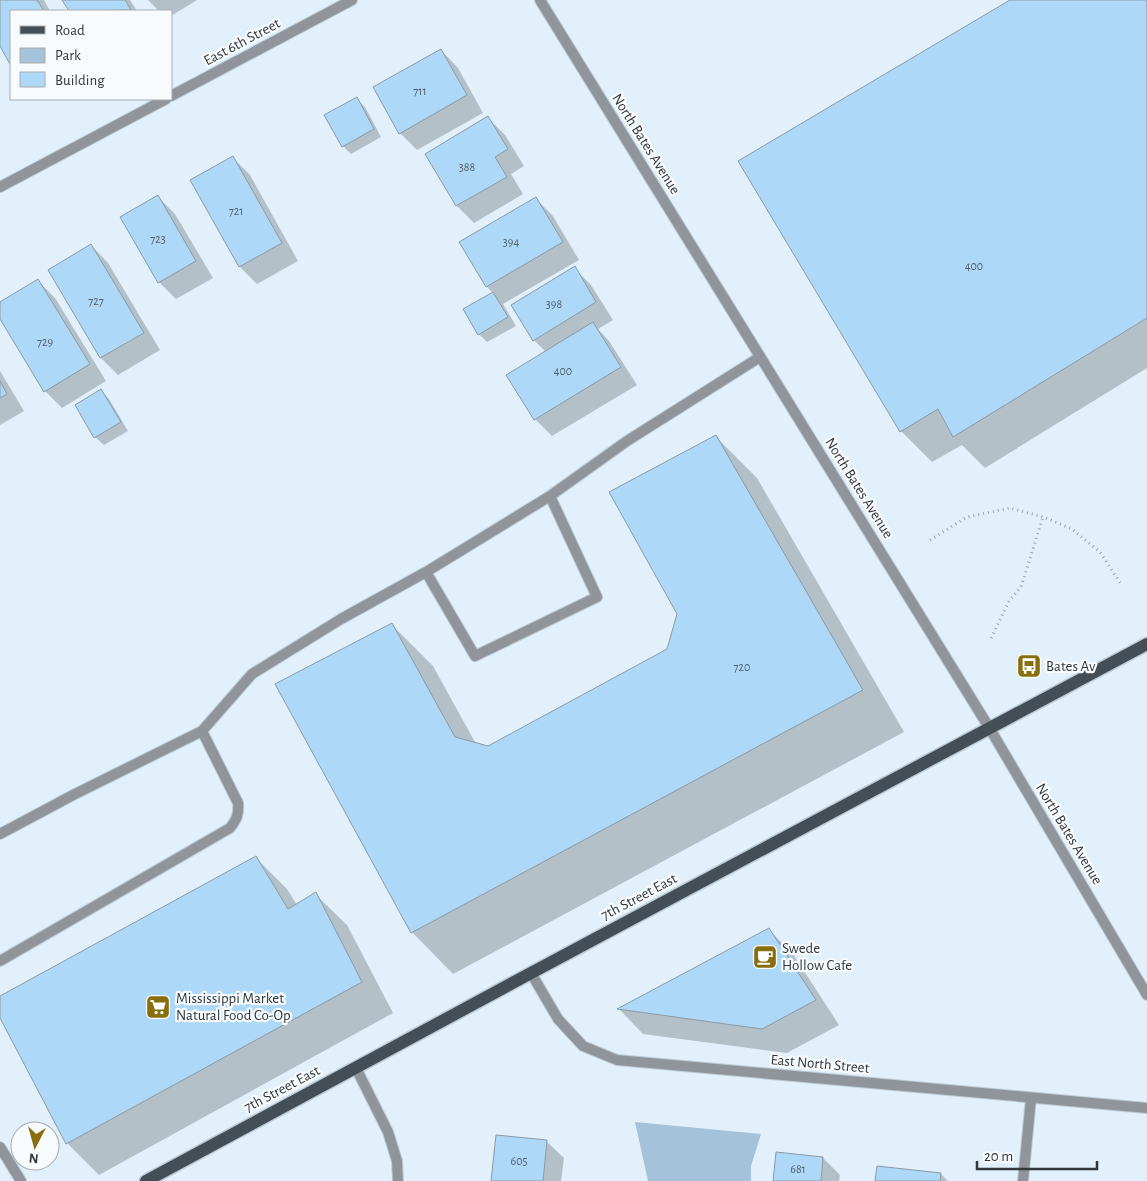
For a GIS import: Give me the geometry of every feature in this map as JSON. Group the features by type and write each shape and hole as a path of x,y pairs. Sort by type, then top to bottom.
{"main road":[{"name":"7th Street East","path":"146,1181 1147,644"}],"street":[{"name":"East 6th Street","path":"172,95 352,0"},
{"name":"North Bates Avenue","path":"540,0 990,729 1147,995"},
{"path":"0,187 164,100"},
{"path":"0,834 75,794 202,731 252,674 340,619 426,572 550,496 627,441 760,357"},
{"path":"426,572 475,656 597,597 550,496"},
{"path":"0,962 230,828 239,812 238,803 202,731"},
{"name":"East North Street","path":"531,973 558,1019 583,1046 617,1060 1147,1108"},
{"path":"356,1068 388,1132 398,1161 398,1181"},
{"path":"1023,1181 1031,1098"},
{"path":"0,1147 21,1181"}],"path":[{"path":"930,540 967,517 1010,508 1043,517 1072,529 1100,552 1120,584"},
{"path":"991,638 1009,601 1021,587 1043,517"}],"green space":[{"path":"635,1122 761,1134 751,1166 751,1181 648,1181"}],"building":[{"path":"0,0 37,0 43,10 10,10 10,64 0,46"},
{"path":"62,0 125,0 131,10 68,10"},
{"path":"1010,0 1147,0 1147,318 953,437 938,409 900,432 738,161"},
{"path":"441,49 467,95 399,134 373,87"},
{"path":"357,97 374,129 342,147 324,115"},
{"path":"488,116 508,149 495,157 507,177 456,206 425,154"},
{"path":"233,156 282,243 239,267 190,180"},
{"path":"158,195 196,261 158,283 120,217"},
{"path":"536,197 563,242 486,287 459,242"},
{"path":"91,244 144,333 100,358 48,270"},
{"path":"575,266 596,302 533,341 511,305"},
{"path":"38,279 90,364 44,392 0,319 0,302"},
{"path":"493,292 508,317 478,335 463,309"},
{"path":"593,322 621,367 534,420 506,375"},
{"path":"0,381 7,394 0,398"},
{"path":"101,389 121,422 94,438 75,405"},
{"path":"716,435 863,690 411,933 275,684 392,623 455,737 488,746 667,649 677,614 609,492"},
{"name":"Mississippi Market Natural Food Co-Op","path":"256,856 288,909 316,892 362,982 66,1144 60,1133 60,1121 54,1121 0,1018 0,996"},
{"path":"769,928 816,1000 762,1029 617,1009"},
{"path":"496,1135 547,1140 543,1181 491,1181"},
{"path":"776,1152 823,1157 821,1181 773,1181"},
{"path":"877,1166 941,1173 940,1181 875,1181"}],"place":[{"name":"Bates Av","path":"1029,666"},
{"name":"Swede Hollow Cafe","path":"765,957"},
{"name":"Mississippi Market Natural Food Co-Op","path":"158,1007"}]}
